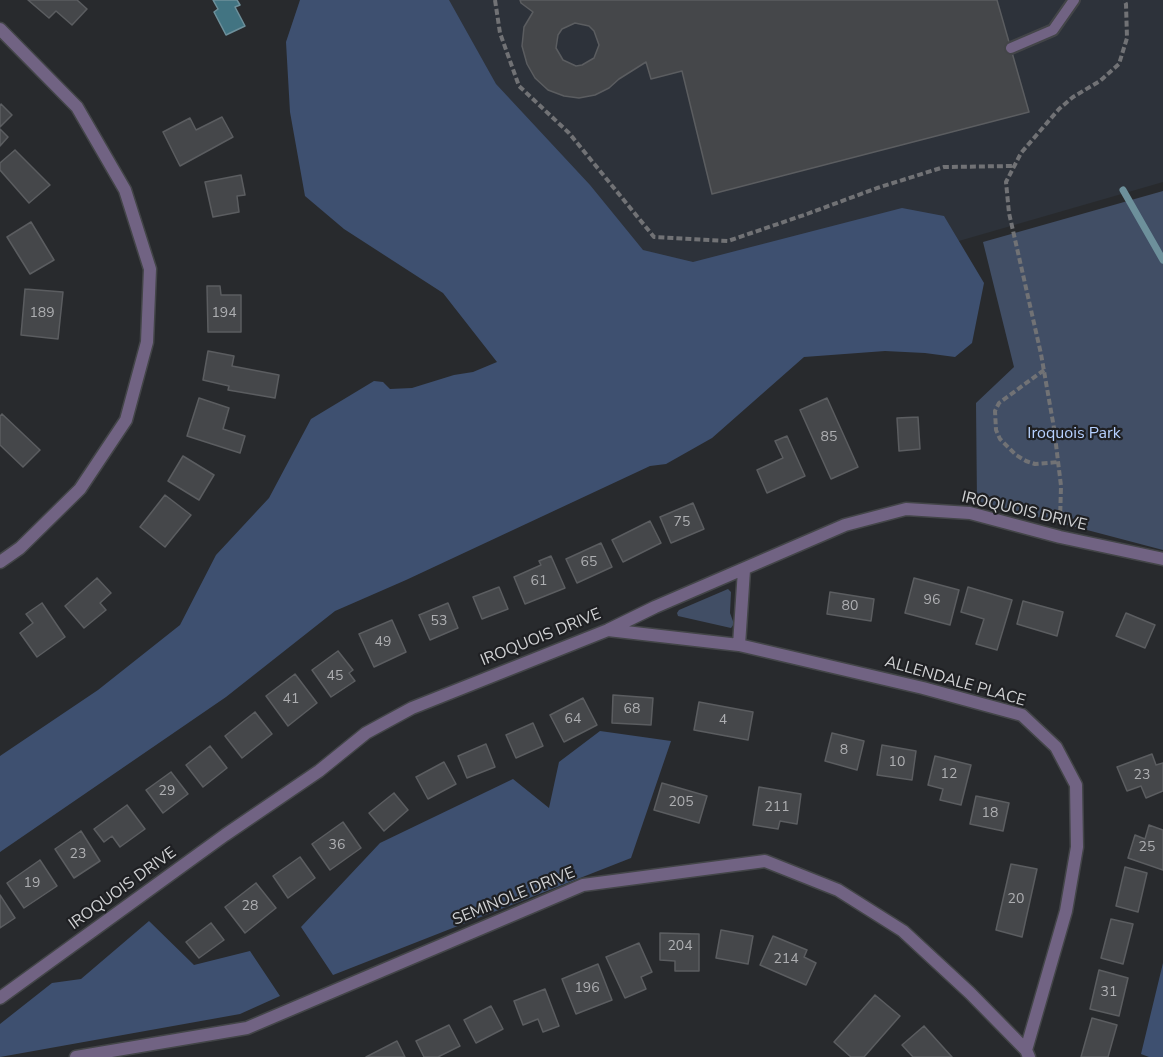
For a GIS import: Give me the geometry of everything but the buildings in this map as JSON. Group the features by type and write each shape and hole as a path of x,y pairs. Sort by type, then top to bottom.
{"street":[{"path":"0,29 77,106 125,190 150,269 147,342 126,420 80,489 20,548 0,562"},
{"name":"IROQUOIS DRIVE","path":"0,998 225,835 319,771 366,733 412,708 608,630 655,607 845,525 906,509 970,513 1060,537 1163,559"},
{"path":"739,645 744,570"},
{"name":"ALLENDALE PLACE","path":"608,630 739,645 923,688 1022,715 1056,747 1076,785 1077,847 1066,911 1028,1054"},
{"name":"SEMINOLE DRIVE","path":"76,1057 247,1028 583,885 765,861 838,890 903,931 970,993 1028,1054"}],"lane":[{"path":"1011,48 1053,30 1074,0"}],"path":[{"path":"495,0 500,33 519,86 569,133 654,237 728,241 944,166 1014,166"},
{"path":"1060,537 1061,486 1058,462 1044,370 1006,196 1006,182 1021,153 1059,109 1073,97 1100,81 1119,64 1127,38 1124,0"},
{"path":"1044,370 999,403 996,411 996,430 1000,439 1016,455 1026,461 1035,464 1058,462"}],"shaded area":[{"path":"213,0 237,0 240,5 235,7 245,26 226,35 214,12 218,9"},
{"path":"300,0 449,0 496,84 590,185 643,250 693,262 902,208 944,216 984,283 972,343 955,357 885,351 804,357 712,438 666,464 650,466 335,611 226,697 0,852 0,756 98,690 180,625 216,555 269,498 311,419 374,381 383,382 390,389 412,388 454,375 473,372 497,362 443,293 344,229 305,196 290,112 286,42"},
{"path":"444,0 1163,0 1163,182 557,357"},
{"path":"600,731 671,741 631,858 333,975 301,927 380,843 513,779 549,808 559,762"},
{"path":"149,921 194,965 250,951 280,996 240,1014 0,1057 0,1024 52,983 81,979"},
{"path":"1163,963 1163,1057 1149,1057 1141,1054"}],"green space":[{"name":"Iroquois Park","path":"1163,191 1163,550 977,501 976,403 1014,367 983,242"},
{"path":"728,589 731,592 730,613 734,624 731,628 678,616 679,610"}],"waterway":[{"path":"1123,190 1163,260"}]}
